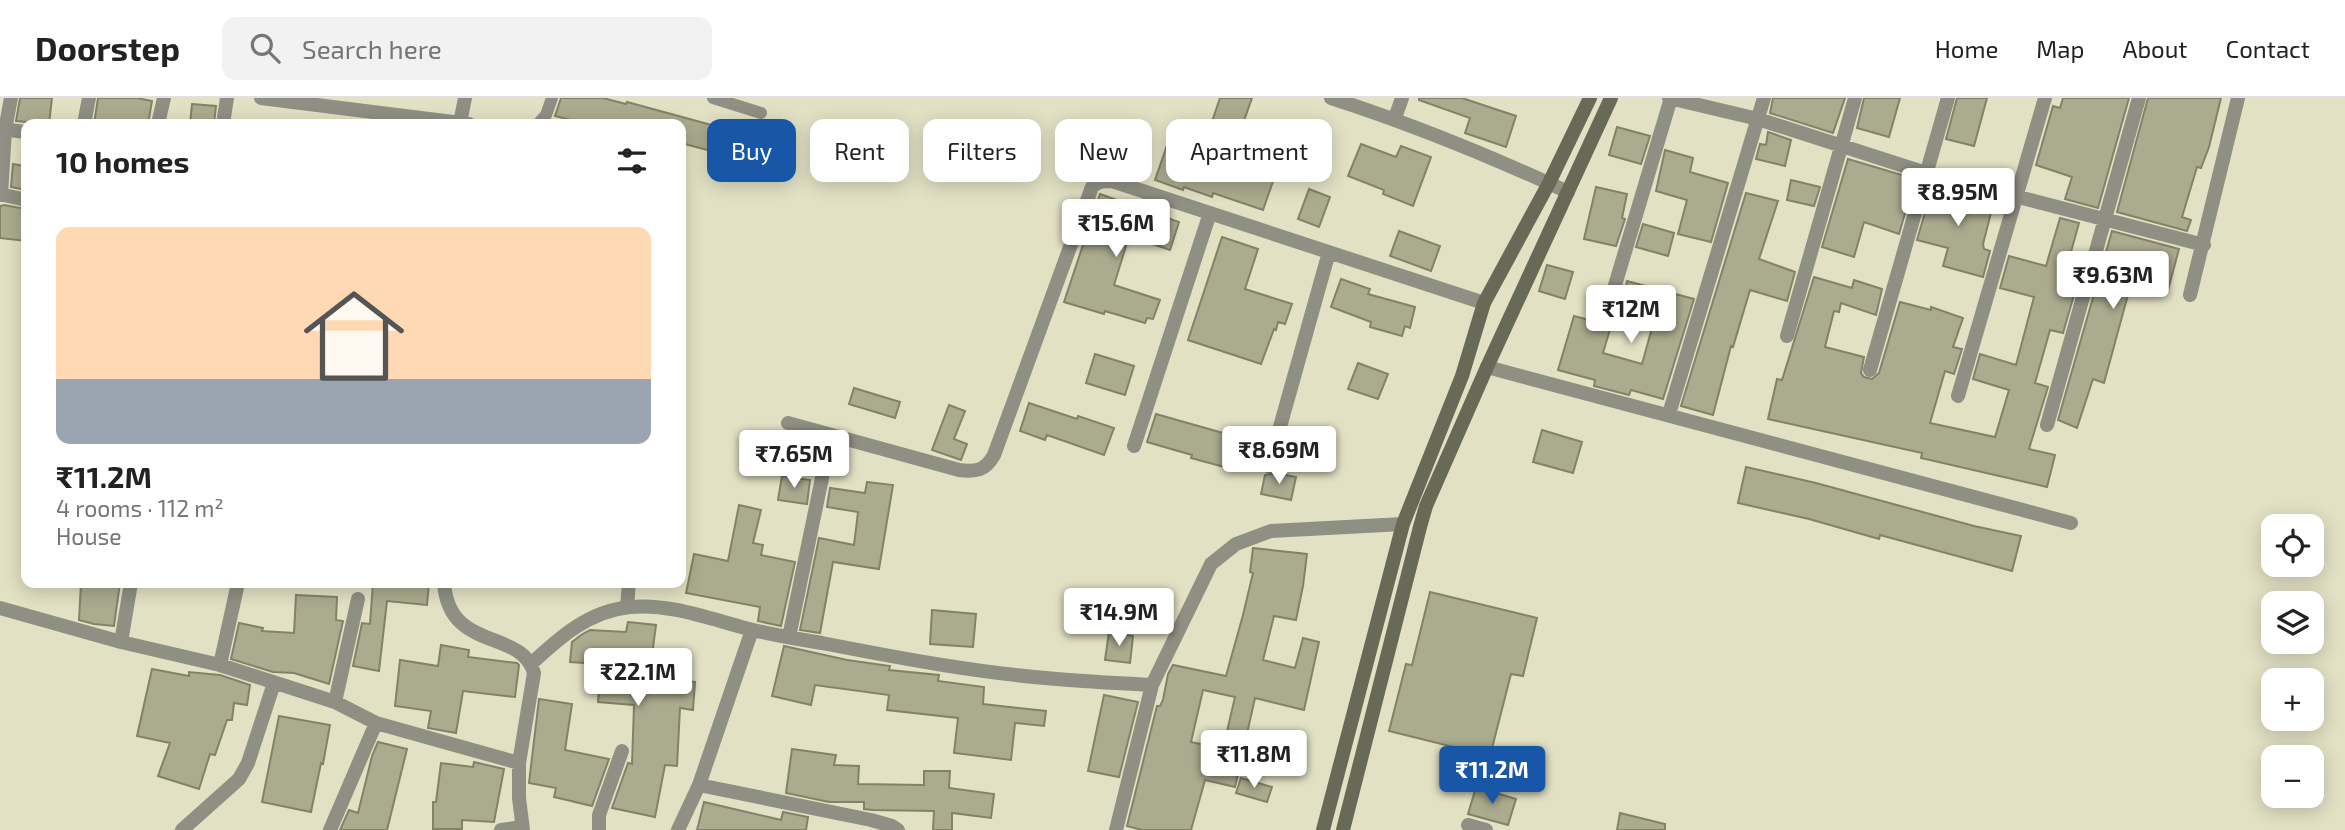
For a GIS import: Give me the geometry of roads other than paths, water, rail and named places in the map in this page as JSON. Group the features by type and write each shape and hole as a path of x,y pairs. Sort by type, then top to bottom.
{"main road":[{"path":"1323,830 1403,524 1462,376 1484,303 1549,183 1590,98"},
{"path":"1343,830 1420,527 1437,480 1611,98"}],"street":[{"path":"12,98 3,129 1,195 21,199"},
{"path":"85,119 89,98"},
{"path":"160,119 164,98"},
{"path":"224,119 227,98"},
{"path":"261,98 361,105 422,119"},
{"path":"464,119 465,98"},
{"path":"1331,98 1395,118 1483,153 1568,192"},
{"path":"1395,118 1402,98"},
{"path":"1611,302 1670,98 1758,118 1926,173 2204,245"},
{"path":"1669,414 1764,98"},
{"path":"1787,336 1855,98"},
{"path":"1870,369 1948,98"},
{"path":"1958,396 2045,98"},
{"path":"2047,425 2139,98"},
{"path":"2190,295 2238,98"},
{"path":"3,129 21,131"},
{"path":"788,423 959,470 972,472 989,465 1096,182 1112,181 1484,303"},
{"path":"1134,446 1210,213"},
{"path":"1269,466 1329,252"},
{"path":"1487,367 2071,523"},
{"path":"789,637 822,478 821,432"},
{"path":"1116,830 1152,685 1211,564 1236,544 1271,531 1403,524"},
{"path":"121,642 130,588"},
{"path":"220,665 237,588"},
{"path":"444,588 445,599 451,613 464,627 518,652 531,664 534,673 519,762 522,828 501,830"},
{"path":"627,607 629,588"},
{"path":"335,702 358,599"},
{"path":"531,664 576,625 603,613 627,607 650,606 676,609 752,629 885,655 1028,676 1152,685"},
{"path":"0,608 121,642 220,665 335,702 376,723 519,762"},
{"path":"678,830 699,785 752,629"},
{"path":"182,830 239,779 248,762 274,683"},
{"path":"330,830 376,723"},
{"path":"599,830 598,816 622,751"},
{"path":"699,785 871,820 898,830"},
{"path":"1468,825 1486,830"}],"lane":[{"path":"542,119 552,98"},
{"path":"713,98 761,113"}]}
